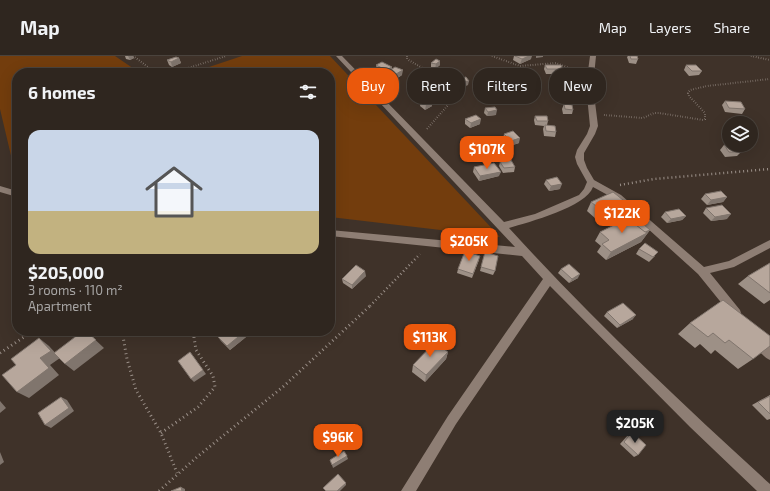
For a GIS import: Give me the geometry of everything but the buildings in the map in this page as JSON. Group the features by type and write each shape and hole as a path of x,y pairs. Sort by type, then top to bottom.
{"street":[{"path":"339,56 502,226 549,279 694,423 767,491"},
{"path":"591,68 593,56"},
{"path":"593,104 594,126 591,136 580,153 582,164 591,182 618,197 702,271 741,319"},
{"path":"502,226 537,218 582,198 588,190 591,182"},
{"path":"0,189 12,193"},
{"path":"335,234 524,252"},
{"path":"702,271 731,264 770,244"},
{"path":"408,491 452,420 549,279"},
{"path":"750,331 770,355"}],"path":[{"path":"133,56 150,68"},
{"path":"188,68 226,56"},
{"path":"407,56 407,59 416,66 437,74 441,81 440,88 451,97 449,104 418,140"},
{"path":"492,56 520,66 556,63 569,68"},
{"path":"751,56 770,60"},
{"path":"593,114 643,118 654,113 659,113 703,120 705,119 705,113 689,96 688,93 690,90 707,86 770,79"},
{"path":"606,189 620,184 654,179 770,169"},
{"path":"159,491 177,472 264,403 325,350 385,293 430,244"},
{"path":"0,353 26,336"},
{"path":"123,336 127,359 136,390 161,433 177,472"},
{"path":"161,433 192,410 209,395 215,387 212,376 196,350 194,336"}],"shaded area":[{"path":"0,56 115,56 133,68 12,68 12,160 0,109"},
{"path":"242,56 330,56 347,74 347,104 375,104 500,237 335,218 335,68 206,68"}]}
